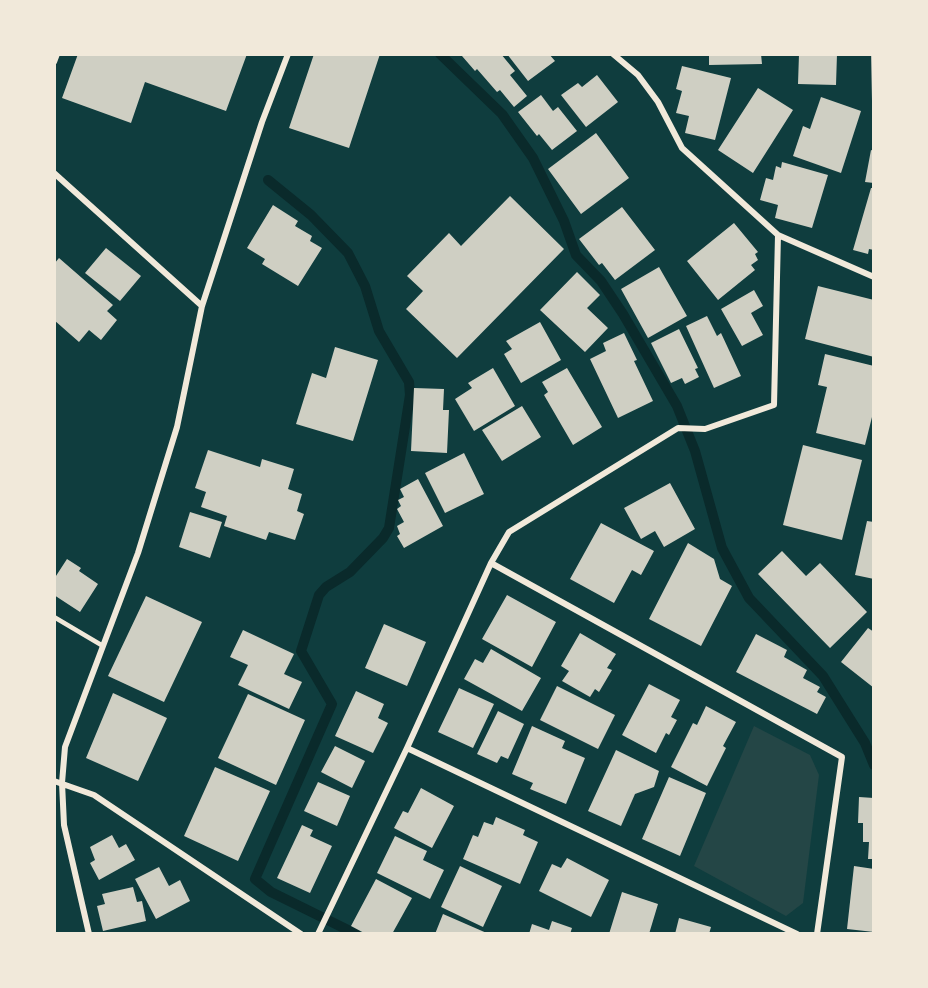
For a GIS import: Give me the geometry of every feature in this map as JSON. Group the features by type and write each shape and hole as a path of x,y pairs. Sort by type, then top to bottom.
{"street":[{"path":"54,62 57,54"},
{"path":"89,934 64,825 62,783 65,747 138,553 177,427 202,306 262,122 288,54"},
{"path":"613,54 638,75 651,93 682,148 778,235 874,277"},
{"path":"54,173 202,306"},
{"path":"318,934 407,748 491,563 509,532 678,428 705,429 774,405 778,235"},
{"path":"491,563 842,757 817,934"},
{"path":"407,748 797,934"},
{"path":"54,781 94,795 301,934"}],"lane":[{"path":"54,616 103,646"}],"shaded area":[{"path":"754,726 810,755 819,775 803,903 786,916 694,866"}],"building":[{"path":"78,54 247,54 226,111 145,82 131,123 62,98"},
{"path":"314,54 380,54 349,148 289,128"},
{"path":"464,54 501,54 515,71 510,75 527,96 514,107 500,90 497,92 477,69 475,71 462,56"},
{"path":"507,54 549,54 555,61 528,81"},
{"path":"709,54 761,54 762,64 709,65"},
{"path":"799,54 837,54 836,85 798,84"},
{"path":"871,54 874,54 874,101 872,101"},
{"path":"682,66 731,78 715,140 685,133 689,116 676,113 682,91 676,89"},
{"path":"597,75 618,102 586,127 561,95 578,83 582,87"},
{"path":"758,88 793,110 753,173 718,150"},
{"path":"541,95 553,111 558,107 577,131 552,150 539,134 537,136 518,112"},
{"path":"821,97 861,111 841,173 793,156 803,126 810,129"},
{"path":"596,133 629,178 581,214 548,169"},
{"path":"871,150 874,151 874,183 865,182"},
{"path":"782,162 828,175 812,228 775,218 778,205 760,200 766,178 773,180 776,166 781,168"},
{"path":"871,188 874,188 874,250 869,249 868,254 853,250"},
{"path":"510,196 564,249 457,358 406,309 423,291 407,276 449,233 461,246"},
{"path":"273,205 298,221 295,226 312,236 310,241 322,248 298,286 262,264 265,259 247,248"},
{"path":"622,207 655,250 615,280 602,263 599,265 579,239"},
{"path":"734,223 758,252 755,254 758,260 751,265 755,270 718,300 687,261"},
{"path":"106,248 141,276 120,301 85,273"},
{"path":"59,258 113,305 107,311 117,320 101,340 89,330 79,342 54,320 54,264"},
{"path":"659,267 687,316 648,338 621,289"},
{"path":"577,272 600,295 587,308 608,328 585,352 540,310"},
{"path":"818,286 874,300 874,357 805,339"},
{"path":"754,290 763,306 751,313 763,335 742,346 721,309"},
{"path":"707,316 717,336 721,333 741,376 714,388 686,326"},
{"path":"540,322 561,360 521,383 504,354 512,349 506,341"},
{"path":"679,329 698,368 695,369 699,377 685,384 682,378 671,383 651,343"},
{"path":"624,333 653,401 618,418 590,359 606,351 603,343"},
{"path":"335,347 378,360 353,441 296,424 312,373 326,378"},
{"path":"825,354 874,366 874,409 865,445 816,433 827,387 818,385"},
{"path":"493,368 515,406 474,431 455,399 472,388 468,383"},
{"path":"567,368 602,427 573,445 544,395 548,392 542,382"},
{"path":"414,388 444,389 443,410 449,410 447,453 411,451"},
{"path":"522,406 541,437 502,461 482,430"},
{"path":"803,445 862,460 842,540 783,525"},
{"path":"208,450 260,467 262,459 294,469 288,489 302,494 297,511 304,514 295,540 269,532 266,540 224,526 227,516 201,507 206,492 195,488"},
{"path":"464,453 484,494 445,513 425,473"},
{"path":"418,479 443,526 404,548 397,536 400,534 397,526 404,522 397,509 401,506 398,500 404,497 400,489"},
{"path":"670,483 695,529 664,547 655,531 641,539 624,508"},
{"path":"190,512 222,522 210,558 179,547"},
{"path":"867,521 874,522 874,579 855,575"},
{"path":"601,523 654,551 641,575 632,570 614,603 570,579"},
{"path":"688,543 714,559 720,579 732,586 701,646 649,619"},
{"path":"782,551 806,576 820,563 867,612 830,648 758,574"},
{"path":"67,559 81,568 79,571 98,584 80,612 54,595 54,579"},
{"path":"507,595 556,622 532,667 482,639"},
{"path":"146,596 202,622 164,702 108,676"},
{"path":"384,624 426,642 407,686 365,668"},
{"path":"868,628 874,632 874,688 841,662"},
{"path":"243,630 294,654 284,674 302,682 289,709 238,685 248,665 230,657"},
{"path":"580,633 616,654 607,668 612,670 599,692 595,689 590,697 562,681 569,671 561,666"},
{"path":"756,634 787,650 784,657 807,670 803,678 820,687 817,692 826,697 817,714 736,672"},
{"path":"491,649 541,678 522,711 464,679 475,659 483,663"},
{"path":"649,684 680,700 671,717 677,720 669,735 666,733 656,753 622,735"},
{"path":"557,686 615,715 598,749 540,720"},
{"path":"459,688 494,704 473,748 438,732"},
{"path":"356,691 384,704 378,718 388,723 373,753 335,736"},
{"path":"113,693 167,718 138,781 86,758"},
{"path":"248,694 305,720 276,785 218,758"},
{"path":"706,706 736,722 723,746 726,748 707,786 671,767 693,723 697,725"},
{"path":"498,711 524,724 508,759 501,756 497,763 477,754"},
{"path":"532,726 565,741 562,748 585,758 566,804 530,789 533,783 512,774"},
{"path":"335,746 365,761 352,788 321,772"},
{"path":"616,750 659,771 654,787 635,794 621,826 588,811"},
{"path":"215,767 270,791 238,861 184,836"},
{"path":"669,777 706,793 680,856 642,839"},
{"path":"318,782 350,796 337,826 304,811"},
{"path":"421,788 454,806 432,848 394,828 403,811 408,813"},
{"path":"859,797 874,798 874,859 868,859 869,842 863,842 863,823 858,823"},
{"path":"496,817 525,830 523,835 538,842 520,884 463,859 473,835 478,837 484,822 493,825"},
{"path":"302,825 313,830 310,836 332,846 310,893 277,878"},
{"path":"112,835 119,848 126,844 135,860 99,880 90,863 95,860 90,847"},
{"path":"395,836 427,851 423,860 444,870 430,899 377,873"},
{"path":"567,858 609,880 591,917 539,891 552,864 561,868"},
{"path":"460,866 502,886 483,927 441,907"},
{"path":"854,866 874,869 874,932 847,929"},
{"path":"159,867 169,886 180,880 190,901 156,919 135,879"},
{"path":"376,879 412,898 392,934 366,934 351,926"},
{"path":"133,887 137,902 142,901 146,921 103,931 97,906 105,904 102,894"},
{"path":"622,892 658,904 649,934 609,934"},
{"path":"443,914 489,934 435,934"},
{"path":"679,918 711,927 709,934 675,934"},
{"path":"552,921 572,928 570,934 529,934 532,924 549,930"}],"waterway":[{"path":"440,54 502,114 533,158 564,221 576,255 601,281 677,406 695,451 722,548 749,598 823,676 865,743 874,765"},
{"path":"268,180 311,215 348,253 365,286 379,331 409,382 410,395 389,528 383,538 350,572 326,587 319,595 301,651 332,704 255,879 271,892 356,934"}]}
